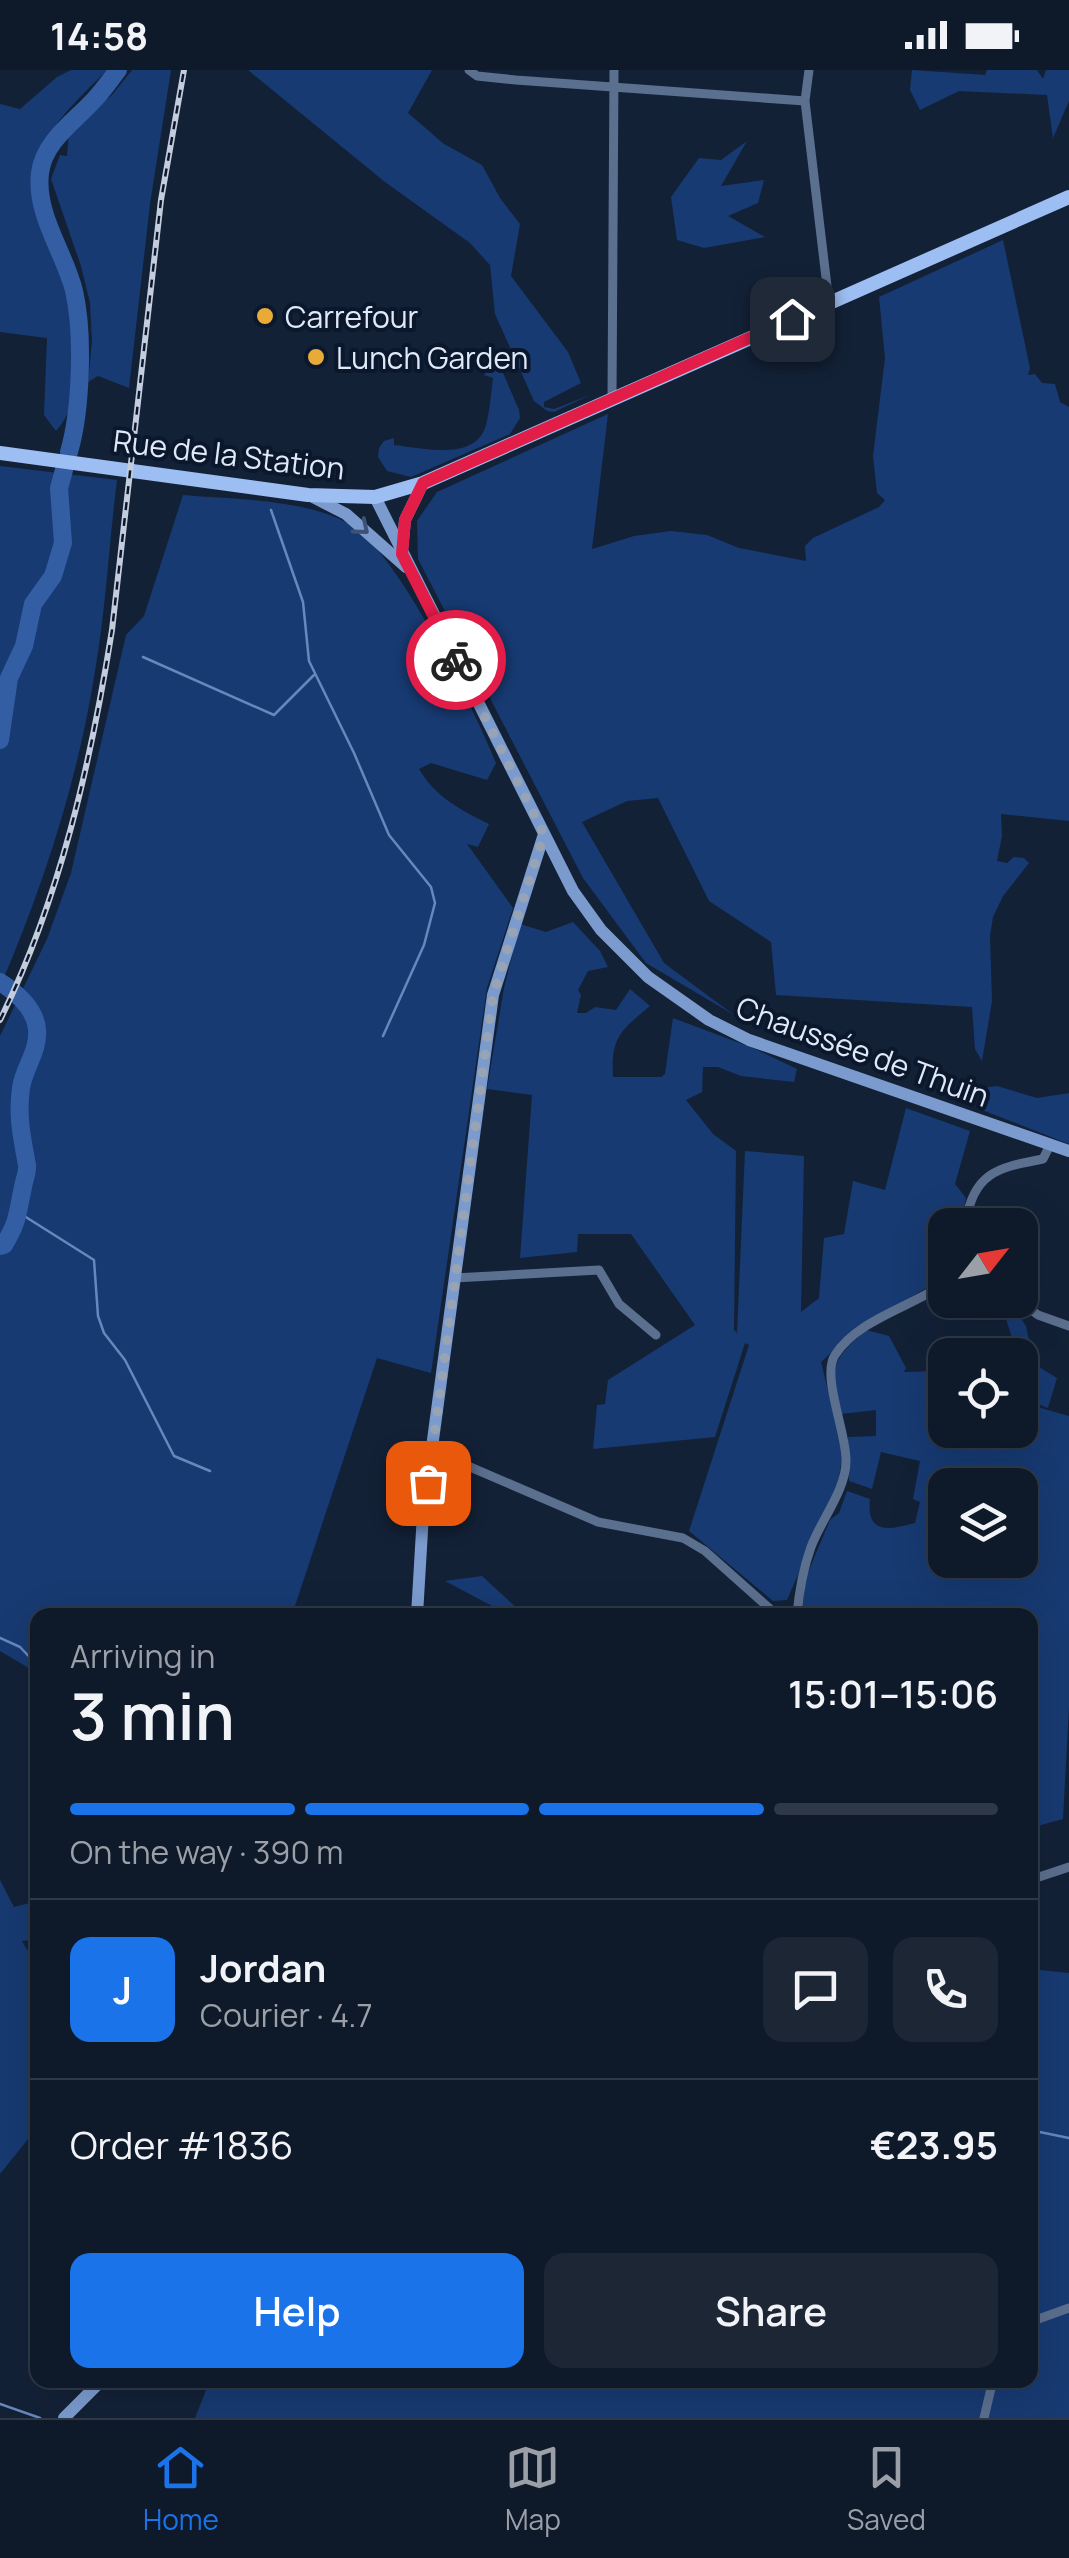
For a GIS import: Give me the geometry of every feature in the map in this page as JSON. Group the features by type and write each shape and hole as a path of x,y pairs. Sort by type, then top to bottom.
{"main road":[{"name":"Rue de la Station","path":"0,452 308,495 375,497 423,483 1069,198"},
{"path":"402,554 405,520 423,483"},
{"path":"308,495 346,514 410,569"},
{"name":"Chaussée de Thuin","path":"375,497 573,891 624,956 709,1020 749,1040 1069,1152"},
{"path":"417,1608 423,1514 493,995 544,834"},
{"path":"64,2418 94,2388"}],"street":[{"path":"470,70 478,76 806,101"},
{"path":"612,399 614,70"},
{"path":"809,70 806,101 829,303"},
{"path":"968,1208 986,1178 1003,1168 1043,1159 1050,1145"},
{"path":"454,1278 599,1270 619,1304 656,1335"},
{"path":"798,1608 800,1584 812,1547 845,1470 832,1360 842,1346 866,1328 928,1293"},
{"path":"1038,1315 1069,1326"},
{"path":"433,1451 598,1522 682,1538 704,1552 768,1608"},
{"path":"1038,1878 1069,1868"},
{"path":"1038,2319 1069,2308"},
{"path":"984,2418 990,2388"}],"shaded area":[{"path":"71,70 107,70 54,128 37,170 39,196 67,302 76,359 69,410 56,431 44,415 47,338 0,332 0,104 20,109"},
{"path":"132,70 171,70 150,204 129,388 98,376 88,382 90,303 51,179 60,155 67,156 69,131 112,95"},
{"path":"248,70 432,70 408,113 444,144 482,165 520,224 511,276 568,352 581,383 544,402 544,407 554,409 590,395 554,412 547,411 534,401 495,314 490,265 470,243 385,182"},
{"path":"912,70 985,75 987,70 1037,70 1043,79 1046,70 1069,70 1069,101 1053,138 1047,95 959,91 920,110 910,90"},
{"path":"747,141 721,186 764,180 758,203 728,216 765,237 704,248 677,240 671,197 699,158 721,160"},
{"path":"1003,240 1030,368 1028,375 1035,374 1042,383 1055,384 1060,402 1069,407 1069,821 1001,814 997,861 1007,863 1014,857 1029,863 1003,896 993,917 992,1001 982,1061 975,1049 972,1007 776,995 771,942 709,901 658,798 627,801 582,822 664,963 734,1015 646,963 583,878 418,559 417,521 437,492 608,414 592,549 634,536 671,531 707,535 739,548 806,561 805,546 813,538 879,507 885,500 877,493 873,456 885,358 879,297"},
{"path":"492,362 500,366 519,410 520,418 510,434 411,477 387,471 378,457 384,441 394,438 394,445 447,450 471,444 480,437 486,425 493,378 484,375"},
{"path":"0,466 117,480 99,647 79,752 31,911 0,987"},
{"path":"183,495 309,509 348,523 367,538 432,632 496,763 487,780 431,763 419,769 441,795 489,824 478,847 467,844 513,908 487,988 431,1373 377,1358 294,1608 30,1608 30,1669 0,1651 0,1036 47,939 71,873 126,635 144,616"},
{"path":"573,922 600,951 608,967 588,971 578,990 581,995 577,1013 595,1007 616,1010 630,989 650,1006 620,1036 614,1053 613,1077 665,1074 673,1018 797,1069 794,1082 703,1067 702,1092 686,1100 713,1134 736,1151 737,1333 745,1151 804,1156 801,1312 819,1298 824,1238 844,1234 853,1181 885,1190 906,1108 970,1131 955,1184 966,1198 964,1208 928,1208 928,1287 854,1331 821,1362 843,1453 838,1482 787,1600 773,1601 689,1531 749,1345 745,1343 715,1437 593,1449 597,1405 605,1404 608,1380 695,1325 631,1234 578,1234 577,1252 520,1258 532,1095 487,1089 504,988 520,924 546,932"},
{"path":"988,1087 1037,1098 1069,1093 1069,1144 982,1110"},
{"path":"1006,1318 1021,1318 1029,1338 1012,1338"},
{"path":"866,1330 889,1336 906,1368 904,1372 928,1371 928,1448 1038,1448 1038,1407 1069,1416 1069,1707 1063,1819 1038,1826 1038,1608 802,1607 805,1581 830,1520 839,1513 847,1491 870,1499 872,1519 881,1527 915,1523 920,1502 913,1499 920,1461 881,1452 872,1489 849,1481 848,1437 876,1436 876,1410 841,1414 835,1375 839,1359"},
{"path":"1038,1366 1057,1378 1048,1408 1038,1404"},
{"path":"482,1576 517,1608 496,1608 445,1581"},
{"path":"0,1880 14,1907 30,1903 30,1940 22,1941 30,1949 30,2137 0,2174"},
{"path":"1038,1970 1069,1973 1069,2418 195,2418 207,2388 1038,2388"}],"waterway":[{"path":"69,452 80,372 77,309 70,277 42,204 40,173 47,151 118,70"},
{"path":"0,740 9,678 24,646 33,604 53,576 63,543 59,488 64,470"},
{"path":"271,510 303,602 309,661 389,835 431,887 435,903 424,945 383,1036"},
{"path":"143,657 274,715 314,675"},
{"path":"0,695 7,695"},
{"path":"0,982 29,1008 37,1029 20,1098 27,1171 15,1223 0,1246"},
{"path":"21,1214 94,1260 98,1316 104,1333 125,1360 174,1456 210,1471"},
{"path":"0,1638 20,1647 30,1658"},
{"path":"1038,2132 1069,2138"},
{"path":"0,2404 40,2418"}],"railway":[{"path":"0,1020 40,927 56,878 94,730 112,630 161,200 184,70"}],"way so far":[{"path":"428,1483 493,995 544,834 456,660"}],"place":[{"name":"Carrefour","path":"265,316"},
{"name":"Lunch Garden","path":"316,357"}],"route":[{"path":"456,660 402,554 405,520 423,483 792,319"}]}
